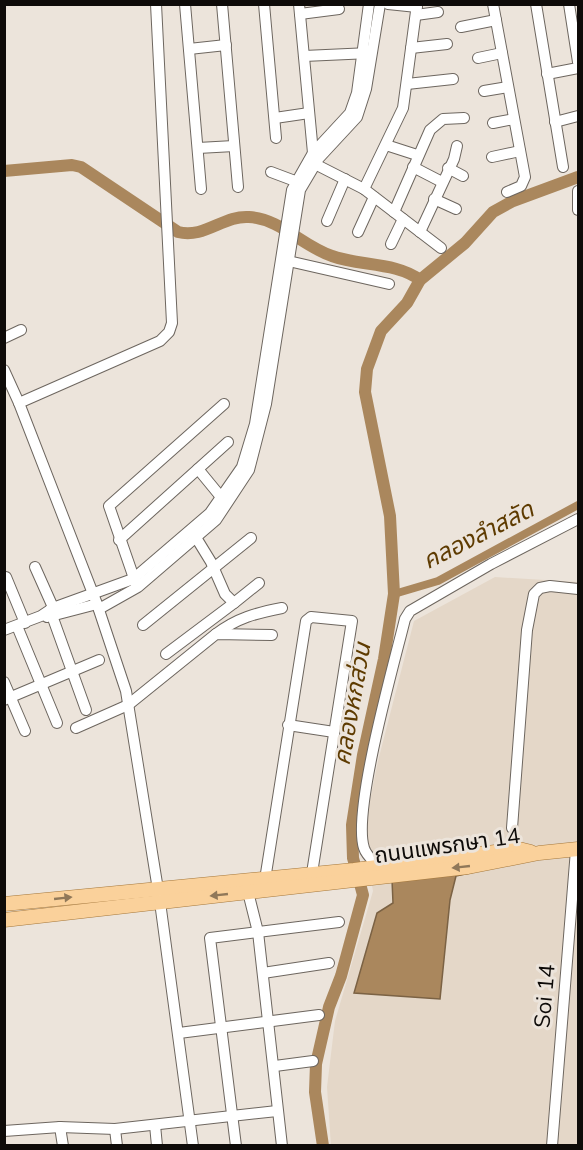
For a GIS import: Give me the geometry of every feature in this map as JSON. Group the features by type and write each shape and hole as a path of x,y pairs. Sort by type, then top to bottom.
{"main road":[{"name":"ถนนแพรกษา 14","path":"4,920 159,896 341,876 374,870 468,867 539,853 577,850"},
{"name":"ถนนแพรกษา 14","path":"4,904 248,892 264,884 312,873 341,876"}],"street":[{"path":"20,403 160,341 169,332 172,323 156,4"},
{"path":"185,4 201,189"},
{"path":"222,4 238,187"},
{"path":"264,4 276,138"},
{"path":"368,52 369,4"},
{"path":"4,630 50,613 97,602 135,583 222,513 249,470 271,350 295,181 350,113 380,4"},
{"path":"388,4 438,12"},
{"path":"494,4 525,181 507,192"},
{"path":"536,4 563,167"},
{"path":"569,4 575,21 579,62"},
{"path":"291,216 312,159 300,9 339,9"},
{"path":"364,189 403,108 416,9"},
{"path":"461,27 496,21"},
{"path":"411,48 447,44"},
{"path":"189,49 226,45"},
{"path":"304,56 368,52"},
{"path":"478,58 502,53"},
{"path":"547,74 579,68"},
{"path":"406,84 453,79"},
{"path":"484,91 508,87"},
{"path":"275,118 309,113"},
{"path":"555,122 579,116"},
{"path":"394,212 417,155 435,124 443,119 464,118"},
{"path":"493,123 514,119"},
{"path":"387,145 417,155"},
{"path":"198,148 234,146"},
{"path":"420,232 457,151 457,146"},
{"path":"492,157 520,151"},
{"path":"312,159 364,189 441,248"},
{"path":"413,167 442,182"},
{"path":"448,168 463,176"},
{"path":"271,172 295,181"},
{"path":"327,220 345,179"},
{"path":"579,191 579,210"},
{"path":"358,232 374,197"},
{"path":"434,199 456,208"},
{"path":"391,244 403,219"},
{"path":"285,260 389,284"},
{"path":"4,338 21,330"},
{"path":"4,370 20,403 97,602 123,678 159,896 193,1146"},
{"path":"135,583 109,511 110,503 224,404"},
{"path":"194,534 242,467 258,426"},
{"path":"119,540 228,442"},
{"path":"198,469 220,497"},
{"path":"374,870 364,850 362,831 366,796 376,741 405,619 410,611 491,564 579,519"},
{"path":"194,534 214,568 221,586 234,603"},
{"path":"143,625 251,538"},
{"path":"35,567 86,710"},
{"path":"6,577 57,723"},
{"path":"97,602 135,583"},
{"path":"166,654 259,583"},
{"path":"512,828 527,630 534,594 540,588 550,586 579,589"},
{"path":"76,728 129,705 231,622 282,608"},
{"path":"264,884 307,618 351,620 312,873"},
{"path":"216,634 272,635"},
{"path":"8,699 99,660"},
{"path":"4,682 8,699 25,731"},
{"path":"288,725 334,732"},
{"name":"Soi 14","path":"552,1146 577,850"},
{"path":"248,892 258,932 275,1066 277,1111 282,1146"},
{"path":"236,1146 210,938 339,922"},
{"path":"263,973 329,963"},
{"path":"179,1033 319,1015"},
{"path":"275,1066 313,1061"},
{"path":"4,1131 60,1127 115,1129 277,1111"},
{"path":"155,1125 157,1146"},
{"path":"60,1127 63,1146"},
{"path":"115,1129 117,1146"}],"shaded area":[{"path":"495,577 578,582 578,1145 331,1146 327,1087 335,1021 373,891 365,847 367,815 378,761 414,621"},
{"path":"474,872 456,876 450,900 440,999 354,993 377,913 393,903 392,880"}],"waterway":[{"path":"4,171 72,165 81,167 178,232 197,232 240,217 261,219 321,252 343,259 400,270 420,280"},
{"name":"คลองหกส่วน","path":"323,1146 315,1092 316,1064 329,1007 341,976 363,895 353,858 352,825 394,594 390,516 365,392 367,369 381,331 407,303 420,280 465,243 493,212 513,201 578,177"},
{"name":"คลองลำสลัด","path":"394,594 438,581 578,505"}]}
